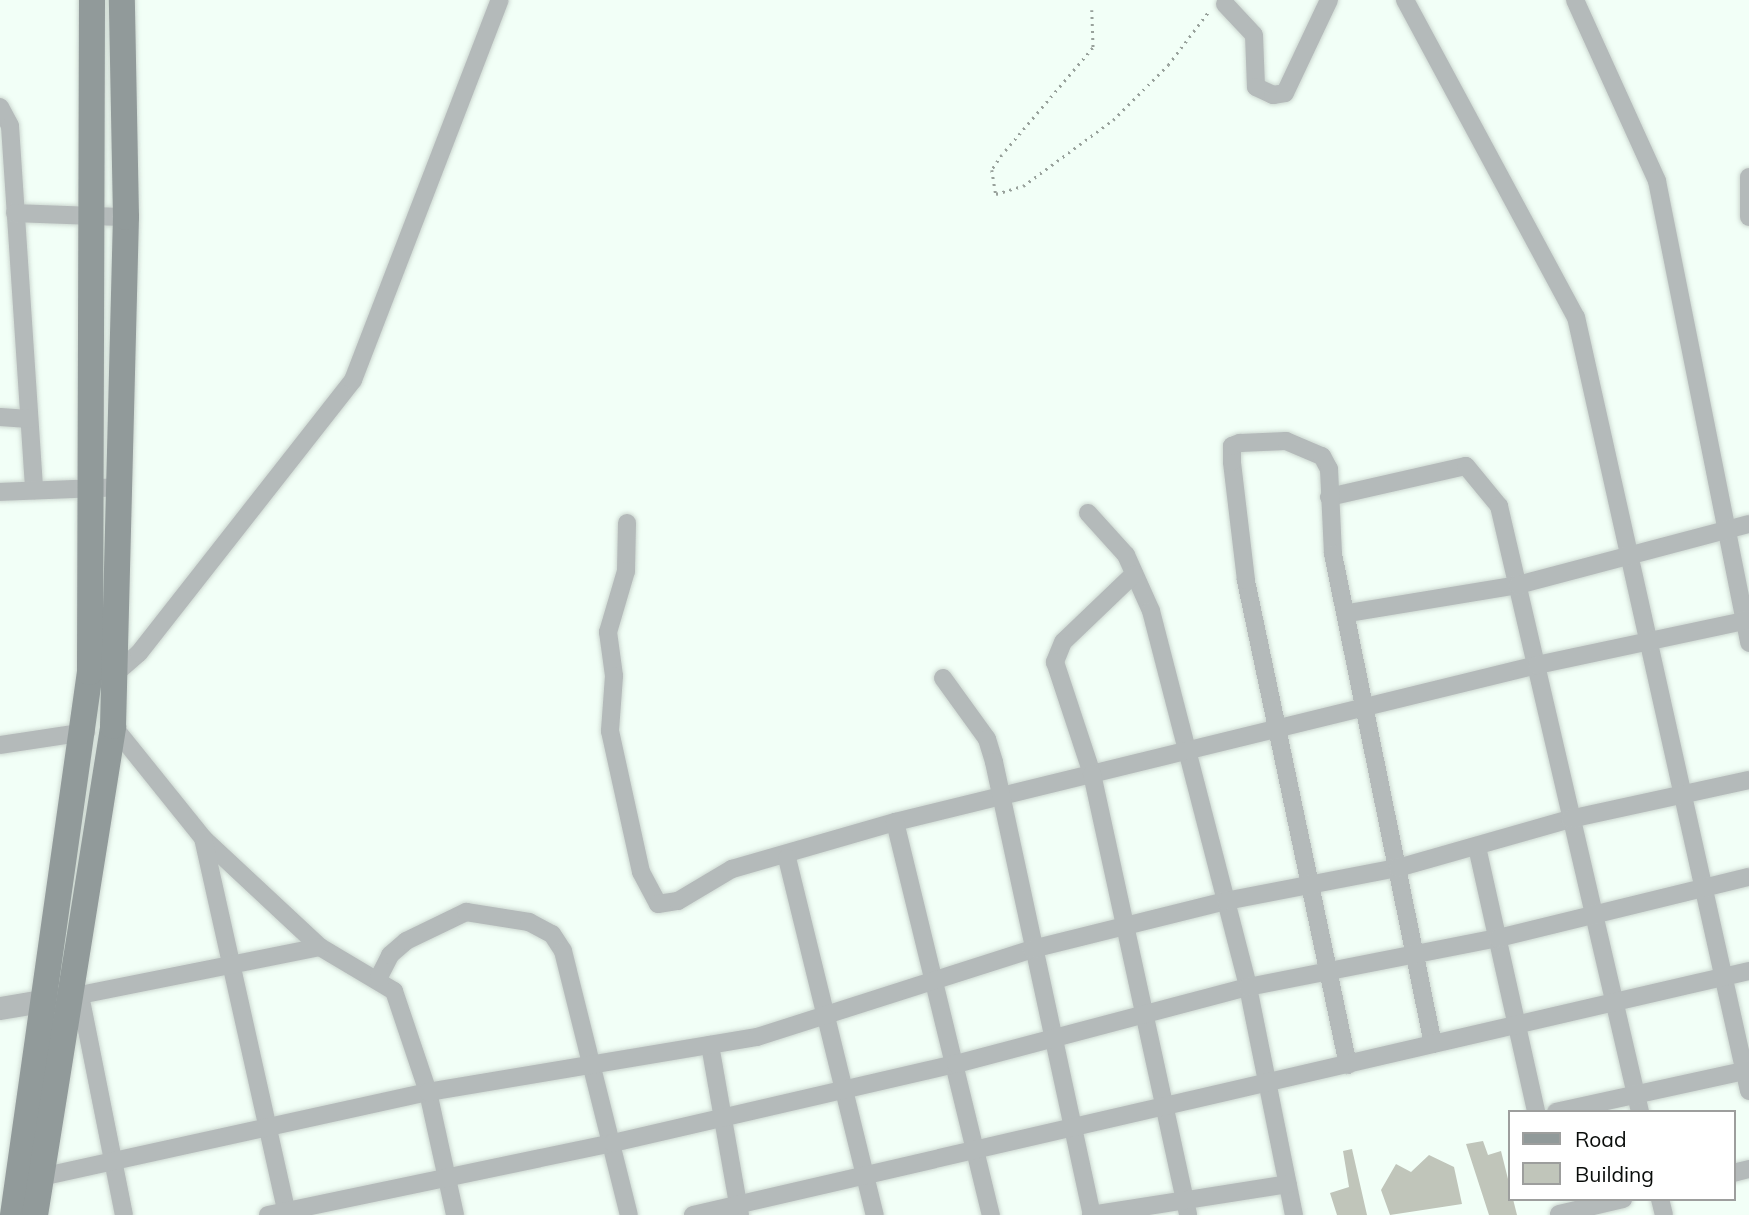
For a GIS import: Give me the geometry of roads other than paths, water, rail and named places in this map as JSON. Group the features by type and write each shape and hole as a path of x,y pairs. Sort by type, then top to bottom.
{"main road":[{"path":"65,997 94,598 91,485 94,216 92,0"},
{"path":"13,1215 65,997 113,726 122,486 126,217 122,0"},
{"path":"20,1184 35,1215"}],"street":[{"path":"116,673 139,653 352,380 500,0"},
{"path":"1225,4 1254,35 1256,87 1273,95 1285,93 1329,0"},
{"path":"1405,0 1576,317 1629,553 1646,642 1747,1071 1749,1091"},
{"path":"1575,0 1657,181 1683,292 1723,532 1749,643"},
{"path":"0,107 10,126 34,490"},
{"path":"1749,177 1749,217"},
{"path":"15,213 126,217"},
{"path":"0,417 29,419"},
{"path":"1348,1065 1282,730 1246,580 1232,446 1286,441 1322,456 1329,497 1333,554 1349,613 1365,707 1417,953 1433,1044"},
{"path":"1329,497 1466,466 1499,506 1640,1110"},
{"path":"0,492 91,485 122,486"},
{"path":"1088,513 1134,575 1151,611 1190,750 1248,987 1294,1215"},
{"path":"626,523 626,571 608,632 614,676 611,731 647,892 658,904 678,901 732,869 787,858 895,822 1282,730 1537,665 1746,621"},
{"path":"1349,613 1518,585 1629,553 1749,524"},
{"path":"1134,575 1056,653 1092,774 1128,926 1188,1215"},
{"path":"943,678 987,739 997,796 1052,1039 1068,1127 1092,1215 1184,1197 1288,1184"},
{"path":"113,726 203,838 320,947 379,977 404,1010 428,1092 444,1175 455,1215"},
{"path":"0,745 86,732"},
{"path":"20,1184 114,1163 267,1123 428,1092 709,1045 828,1014 1032,949 1226,901 1315,887 1398,868 1570,819 1749,780"},
{"path":"895,822 933,979 957,1064 991,1215"},
{"path":"203,838 228,965 286,1213"},
{"path":"1477,847 1536,1110"},
{"path":"787,858 848,1088 875,1215"},
{"path":"268,1215 444,1175 613,1143 725,1115 957,1064 1145,1017 1248,987 1498,938 1749,877"},
{"path":"379,977 390,955 446,918 466,912 529,922 552,934 563,951 629,1215"},
{"path":"0,1009 320,947"},
{"path":"692,1215 739,1210 866,1175 975,1149 1268,1084 1749,971"},
{"path":"65,997 114,1163 124,1215"},
{"path":"709,1045 725,1115 739,1210"},
{"path":"1564,1110 1747,1071"},
{"path":"1558,1209 1610,1201"}]}
